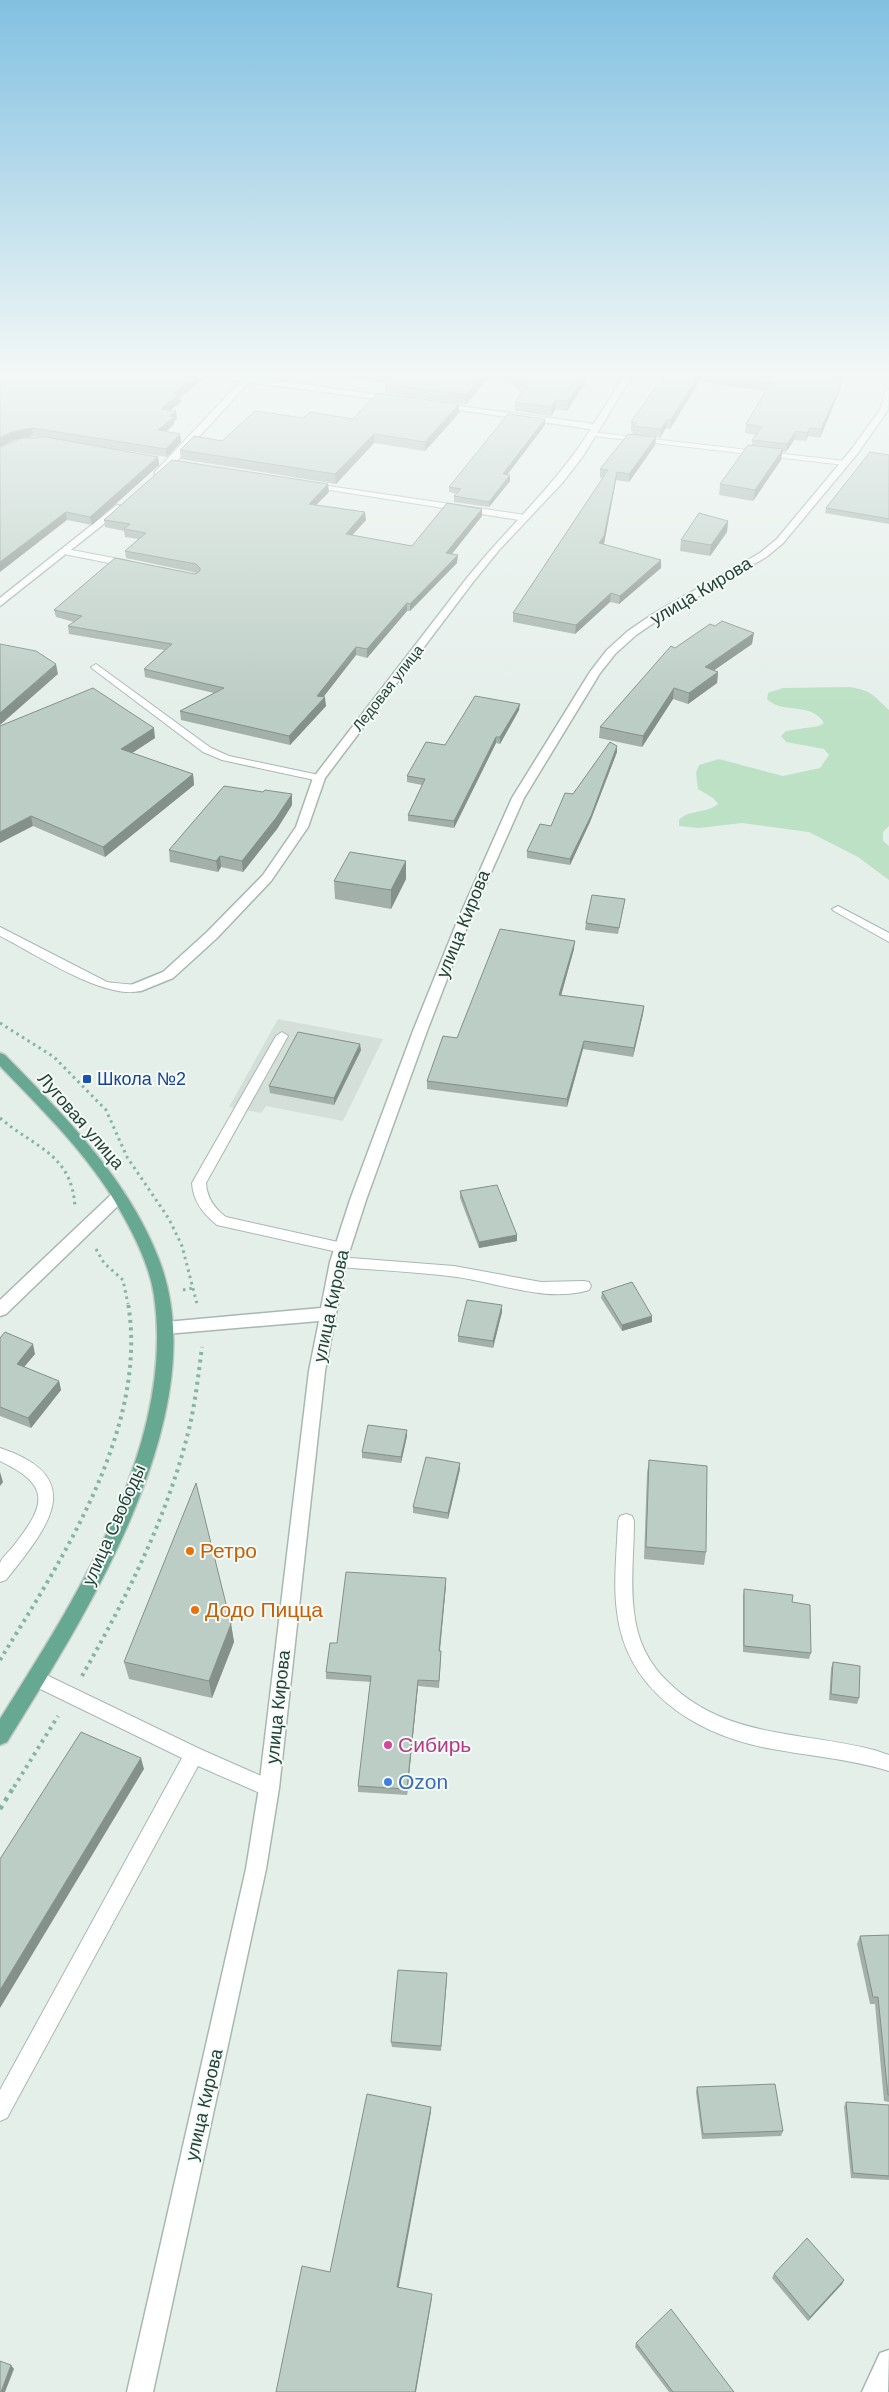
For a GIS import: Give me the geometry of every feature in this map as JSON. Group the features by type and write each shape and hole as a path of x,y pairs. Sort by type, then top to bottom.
{"main road":[{"name":"Луговая улица","path":"0,1058 91,1157 119,1196 133,1218 146,1245 162,1294"},
{"name":"улица Свободы","path":"0,1736 36,1678 101,1558 124,1509 146,1454 162,1389 166,1358 166,1328 162,1294"}],"street":[{"name":"Ледовая улица","path":"136,988 168,975 212,935 267,878 302,827 318,778 396,679 470,580 558,483"},
{"name":"улица Кирова","path":"140,2392 162,2286 246,1920 269,1788 317,1371 326,1314 340,1255 420,1031 488,862 518,798 589,681 611,652 632,633 695,593 763,555 780,541 829,483"},
{"path":"0,603 67,552 125,504"},
{"path":"0,1310 119,1196"},
{"path":"166,1328 326,1314"},
{"path":"875,2392 889,2362"}],"lane":[{"path":"298,483 525,518"},
{"path":"67,552 141,566"},
{"path":"96,667 206,750 226,758 318,778"},
{"path":"838,909 889,938"},
{"path":"0,931 104,985 124,989 136,988"},
{"path":"282,1036 199,1183 199,1191 211,1214 222,1222 340,1255 551,1288 568,1289 584,1286"},
{"path":"0,1454 36,1474 47,1488 48,1503 42,1518 0,1575"},
{"path":"626,1521 625,1613 632,1643 640,1662 656,1684 678,1703 711,1723 761,1739 842,1750 889,1763"},
{"path":"36,1678 72,1693 194,1755 269,1788"},
{"path":"0,2111 194,1755"}],"path":[{"path":"0,1023 54,1057 106,1110 127,1157 169,1219 182,1246 194,1288 200,1324 201,1360 190,1431 170,1500 127,1597 72,1693 0,1809"},
{"path":"0,1118 21,1136 53,1156 68,1172 75,1190 75,1209 104,1264 115,1271 123,1280 132,1326 134,1351 131,1379 124,1408 86,1510 60,1560 0,1660"}],"shaded area":[{"path":"278,1019 383,1039 343,1121 266,1106 261,1113 229,1107"}],"green space":[{"path":"849,687 868,692 889,710 889,826 883,832 883,841 889,846 889,880 858,857 809,832 742,823 699,828 679,826 679,820 688,814 708,809 718,804 713,798 698,789 696,773 699,765 719,759 783,776 820,768 829,755 824,749 786,742 781,736 786,731 819,726 824,723 812,712 774,704 767,699 768,693 783,688"}],"building":[{"path":"0,483 129,483 90,517 66,512 0,562"},
{"path":"146,483 328,484 309,504 365,512 346,534 412,546 447,503 482,509 446,553 458,555 410,604 407,603 367,649 356,647 317,696 325,697 289,736 180,711 224,688 144,669 172,644 68,626 82,616 54,610 115,558 195,574 200,571 196,564 125,551 146,533 124,529 130,524 104,520"},
{"path":"453,483 504,483 489,502 454,496 461,489 449,487"},
{"path":"600,483 615,483 604,536 599,543 661,560 620,596 611,593 576,625 513,613"},
{"path":"721,483 760,483 755,490 720,484"},
{"path":"846,483 889,483 889,519 826,508"},
{"path":"699,513 728,521 711,545 681,540"},
{"path":"722,621 754,633 705,667 718,672 689,693 674,688 643,736 600,727 671,646 675,648 710,624 715,626"},
{"path":"0,644 36,651 56,664 0,713"},
{"path":"93,688 154,728 121,749 193,774 103,847 31,816 0,832 0,726"},
{"path":"475,696 520,704 500,737 496,737 454,821 408,815 425,779 407,776 426,742 445,745"},
{"path":"610,742 617,746 591,816 570,859 527,851 540,824 551,826 565,793 573,794"},
{"path":"224,786 292,794 276,818 242,861 220,856 216,861 169,850"},
{"path":"350,852 406,861 391,890 334,881"},
{"path":"592,895 625,899 619,928 586,923"},
{"path":"500,929 575,941 559,995 644,1006 634,1048 584,1041 567,1099 427,1081 443,1036 457,1038"},
{"path":"298,1032 360,1044 334,1098 269,1086"},
{"path":"497,1185 517,1235 479,1242 460,1191"},
{"path":"632,1282 652,1316 622,1325 602,1292"},
{"path":"467,1300 502,1305 493,1341 458,1336"},
{"path":"5,1332 33,1344 17,1364 59,1381 28,1418 0,1407 0,1338"},
{"path":"368,1425 407,1430 401,1457 362,1452"},
{"path":"426,1457 460,1463 448,1513 413,1507"},
{"path":"649,1460 707,1466 706,1552 646,1547"},
{"path":"196,1483 231,1624 209,1681 124,1662"},
{"path":"346,1572 446,1578 439,1651 441,1651 439,1681 418,1680 407,1789 358,1786 371,1676 326,1672 330,1643 337,1643"},
{"path":"744,1589 793,1595 792,1602 810,1605 811,1653 744,1646"},
{"path":"833,1662 860,1666 859,1698 831,1694"},
{"path":"81,1732 141,1758 0,1990 0,1859"},
{"path":"889,1935 888,2095 878,1997 873,1997 860,1936"},
{"path":"398,1970 447,1973 441,2046 391,2042"},
{"path":"775,2084 783,2131 703,2134 697,2087"},
{"path":"367,2094 431,2107 397,2287 432,2294 415,2392 276,2392 302,2266 330,2272"},
{"path":"846,2102 889,2105 889,2176 853,2173"},
{"path":"807,2238 844,2280 810,2317 774,2274"},
{"path":"671,2309 734,2392 673,2392 636,2343"},
{"path":"0,2361 11,2365 1,2392 0,2392"}],"place":[{"name":"Школа №2","path":"87,1079"},
{"name":"Ретро","path":"190,1551"},
{"name":"Додо Пицца","path":"195,1610"},
{"name":"Сибирь","path":"388,1745"},
{"name":"Ozon","path":"388,1782"}]}
